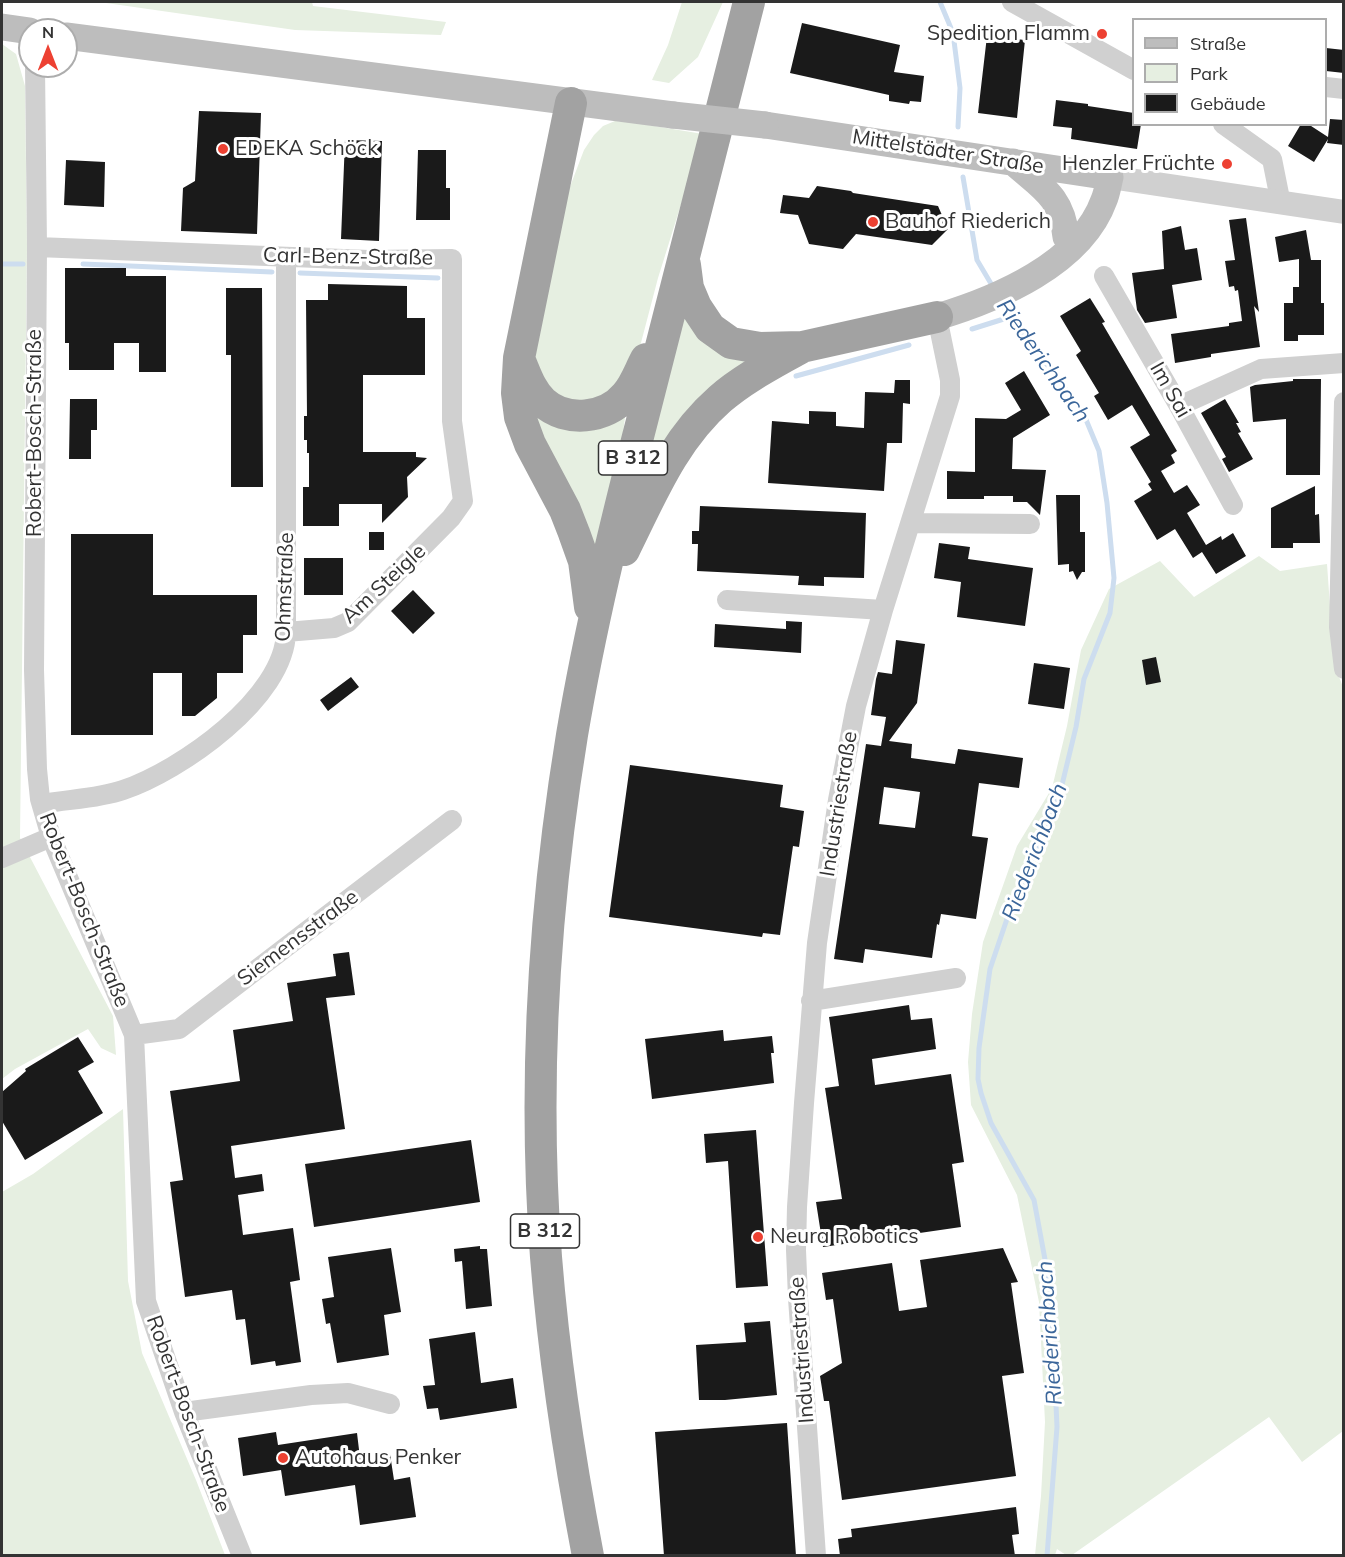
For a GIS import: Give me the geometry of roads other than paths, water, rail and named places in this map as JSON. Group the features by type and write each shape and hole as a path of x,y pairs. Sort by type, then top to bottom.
{"highway":[{"name":"B 312","path":"588,1556 566,1432 551,1312 543,1190 541,1075 546,958 557,846 572,735 618,514 749,2"},
{"path":"570,103 519,358 517,393 520,417 530,444 565,510 584,561 596,613"},
{"path":"685,255 688,288 696,307 710,328 731,343 760,348 802,347 937,317"},
{"path":"519,358 531,387 542,401 557,411 577,416 593,415 613,407 627,395 669,316"},
{"path":"596,613 653,489 683,438 721,398 746,380 802,347"}],"main road":[{"path":"2,27 18,29"},
{"name":"Mittelstädter Straße","path":"78,38 570,103 765,124 1110,177"},
{"path":"1013,162 1052,196 1060,207 1065,222 1066,237"},
{"path":"1053,261 1066,237 1079,172"},
{"path":"937,317 981,302 1039,273 1072,246 1089,226 1104,200 1110,177"}],"street":[{"path":"1012,2 1132,69"},
{"name":"Robert-Bosch-Straße","path":"35,78 37,248 34,703 37,769 42,804 51,837 134,1035 146,1300 184,1412 242,1556"},
{"path":"1327,87 1344,89"},
{"path":"1226,126 1272,159 1281,204"},
{"name":"Mittelstädter Straße","path":"1110,177 1344,212"},
{"name":"Carl-Benz-Straße","path":"37,248 286,258 452,259 452,421 463,501"},
{"name":"Ohmstraße","path":"42,804 93,798 123,790 147,780 200,750 225,730 258,696 281,658 286,642 286,258"},
{"name":"Im Sai","path":"1104,276 1233,505"},
{"name":"Industriestraße","path":"816,1556 796,1251 811,1002 825,890 848,744 858,697 950,396 950,380 937,317"},
{"path":"1179,406 1261,369 1344,363"},
{"path":"1344,402 1339,627 1344,669"},
{"name":"Am Steigle","path":"286,632 334,628 348,622 444,526 463,501"},
{"path":"911,523 1030,524"},
{"path":"727,600 883,610"},
{"name":"Siemensstraße","path":"134,1035 179,1029 453,820"},
{"path":"2,858 51,837"},
{"path":"811,1002 956,978"},
{"path":"184,1412 311,1395 348,1393 390,1404"}],"waterway":[{"name":"Riederichbach","path":"940,2 953,33 960,88 958,127"},
{"name":"Riederichbach","path":"963,177 977,260 993,287"},
{"path":"2,264 23,264"},
{"path":"83,264 272,272"},
{"path":"300,273 438,278"},
{"name":"Riederichbach","path":"1002,303 1010,317 1082,410 1099,451 1107,503 1114,578 1110,613 1084,679 1076,727 1061,789 1009,913 990,969 979,1048 978,1079 981,1093 991,1123 1034,1200 1051,1292 1057,1427 1047,1556"},
{"path":"972,329 1010,317"},
{"path":"796,376 909,345"}],"place":[{"name":"Spedition Flamm","path":"1102,34"},
{"name":"EDEKA Schöck","path":"223,149"},
{"name":"Henzler Früchte","path":"1227,164"},
{"name":"Bauhof Riederich","path":"873,222"},
{"name":"Neura Robotics","path":"758,1237"},
{"name":"Autohaus Penker","path":"283,1458"}]}
